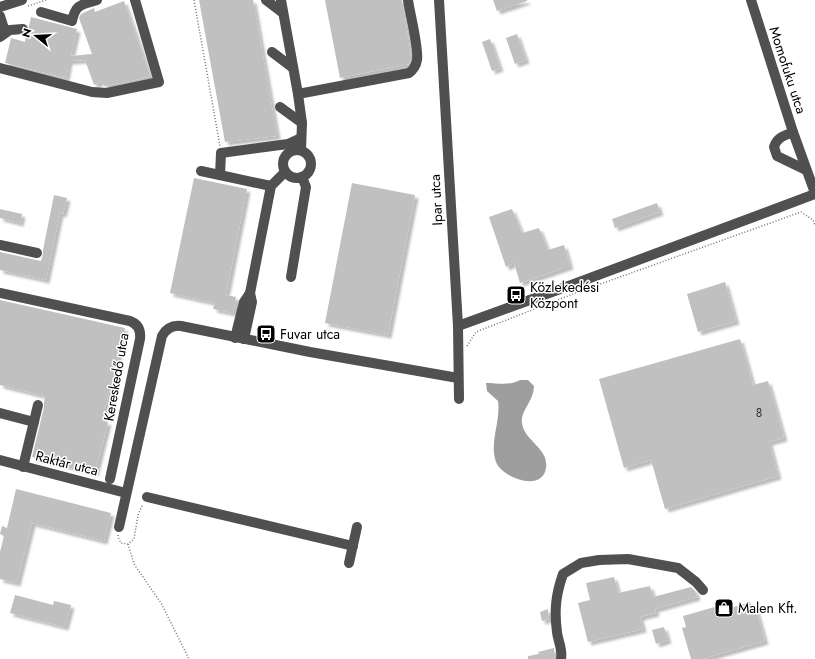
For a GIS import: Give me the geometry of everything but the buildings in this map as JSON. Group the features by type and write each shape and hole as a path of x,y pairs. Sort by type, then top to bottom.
{"street":[{"path":"41,12 72,21 77,3 97,0"},
{"path":"1,67 92,92 106,93 159,82 135,0"},
{"path":"266,0 283,13"},
{"path":"281,0 302,123 301,150"},
{"path":"298,94 409,73 414,69 418,54 408,0"},
{"name":"Ipar utca","path":"439,0 458,326 459,399"},
{"name":"Momofuku utca","path":"751,0 793,132 815,194"},
{"path":"0,7 17,1"},
{"path":"0,16 3,35 15,29 23,29"},
{"path":"272,52 293,68"},
{"path":"280,107 302,123"},
{"path":"793,132 780,137 776,141 774,147 778,156 806,170"},
{"path":"220,175 221,153 288,144 301,138"},
{"path":"267,147 285,156"},
{"path":"301,150 306,154 311,162 309,171 302,177 293,177 285,172 283,163 285,156 292,151 301,150"},
{"path":"201,171 271,186"},
{"path":"240,338 252,302 250,293 271,186 285,172"},
{"path":"291,277 306,187 302,177"},
{"path":"458,326 815,194"},
{"path":"0,246 38,253"},
{"name":"Kereskedő utca","path":"0,293 130,321 139,328 141,334 110,480"},
{"path":"119,527 162,336 168,329 177,326 318,354 458,378"},
{"path":"23,466 38,405"},
{"path":"0,413 34,422"},
{"name":"Raktár utca","path":"0,460 126,493"},
{"path":"147,497 353,546"},
{"path":"349,563 357,527"},
{"path":"561,659 562,654 557,633 555,609 557,593 563,574 581,563 599,560 628,559 678,568 696,582 703,590"}],"path":[{"path":"194,0 221,153"},
{"path":"466,350 476,332 578,292 794,214 801,212 813,220 815,226"},
{"path":"119,527 118,537 121,543 128,544 134,539 138,515 147,497"},
{"path":"128,544 134,564 161,604 189,659"}],"shaded area":[{"path":"520,380 528,380 534,386 532,396 523,414 522,423 527,435 544,455 546,461 546,468 543,475 538,480 531,481 514,478 500,468 494,455 498,401 487,391 486,383 508,384"}],"place":[{"name":"Közlekedési Központ","path":"516,295"},
{"name":"Fuvar utca","path":"266,334"},
{"name":"Malen Kft.","path":"724,608"}]}
